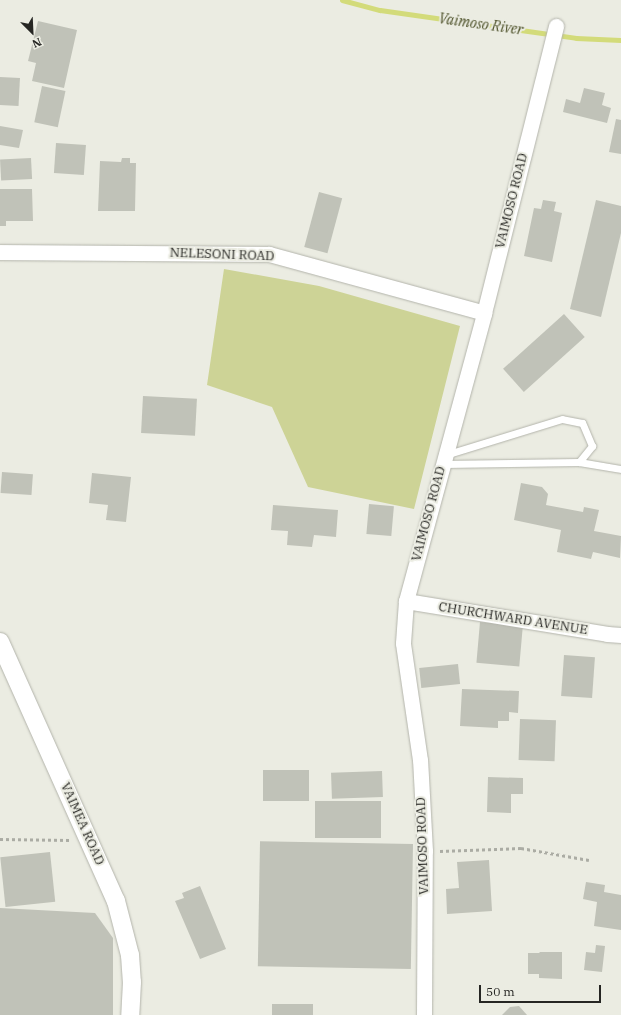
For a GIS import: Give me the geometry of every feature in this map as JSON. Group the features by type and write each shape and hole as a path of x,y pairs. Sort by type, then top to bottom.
{"street":[{"name":"VAIMOSO ROAD","path":"424,1015 425,851 420,760 403,643 406,601 484,313 556,26"},
{"name":"NELESONI ROAD","path":"0,252 269,254 484,313"},
{"name":"CHURCHWARD AVENUE","path":"406,601 621,635"},
{"name":"VAIMEA ROAD","path":"0,644 116,900 130,955 132,982 130,1015"}],"lane":[{"path":"444,460 562,418 582,423 592,446 579,462"},
{"path":"444,460 579,462 621,468"}],"path":[{"path":"0,839 89,840"},
{"path":"425,851 521,848 589,860"}],"green space":[{"path":"224,269 319,286 460,326 414,509 308,487 272,407 207,385"}],"building":[{"path":"38,21 77,30 64,88 32,81 36,63 28,61"},
{"path":"0,77 20,78 19,106 0,105"},
{"path":"42,86 65,91 58,127 34,122"},
{"path":"584,88 605,93 602,105 611,108 607,123 563,112 566,99 580,103"},
{"path":"616,119 621,120 621,154 609,152"},
{"path":"0,126 23,130 19,148 0,145"},
{"path":"56,143 86,145 84,175 54,173"},
{"path":"31,158 32,179 1,181 0,160"},
{"path":"122,158 130,158 130,163 136,163 135,211 98,211 100,161 121,162"},
{"path":"0,189 32,189 33,221 6,221 6,226 0,226"},
{"path":"319,192 342,198 327,253 304,247"},
{"path":"543,200 556,202 554,211 562,213 552,262 524,256 534,208 541,209"},
{"path":"596,200 621,206 621,233 601,317 570,309"},
{"path":"564,314 585,337 524,392 503,369"},
{"path":"143,396 197,399 195,436 141,433"},
{"path":"2,472 33,474 31,495 1,493"},
{"path":"92,473 131,477 126,522 106,520 108,505 89,503"},
{"path":"521,483 542,487 548,494 546,505 583,512 584,507 599,510 594,531 621,536 620,558 593,552 591,559 557,552 561,530 514,520"},
{"path":"369,504 394,506 391,536 366,534"},
{"path":"273,505 338,510 336,537 314,535 312,547 287,545 288,531 271,530"},
{"path":"480,622 523,626 519,667 476,663"},
{"path":"564,655 595,657 592,698 561,696"},
{"path":"458,664 460,684 421,688 419,668"},
{"path":"462,689 519,691 518,713 509,712 509,721 498,721 498,728 460,726"},
{"path":"520,719 556,720 555,761 519,760"},
{"path":"263,770 309,770 309,801 263,801"},
{"path":"382,771 383,797 332,799 331,773"},
{"path":"488,777 523,778 523,794 511,794 511,813 487,812"},
{"path":"315,801 381,801 381,838 315,838"},
{"path":"260,841 413,844 411,969 258,966"},
{"path":"50,852 55,902 6,907 0,857"},
{"path":"489,860 492,911 447,914 446,889 459,888 457,862"},
{"path":"586,882 605,885 604,892 621,895 621,930 594,926 597,902 583,899"},
{"path":"200,886 226,949 200,959 175,901 184,898 182,893"},
{"path":"0,908 95,913 113,938 113,1015 0,1015"},
{"path":"596,945 605,946 602,972 584,970 586,952 595,953"},
{"path":"539,952 562,952 562,979 539,978 539,974 528,974 528,953 540,953"},
{"path":"272,1004 313,1004 313,1015 272,1015"},
{"path":"519,1006 527,1015 502,1015 510,1007"}],"waterway":[{"name":"Vaimoso River","path":"342,0 380,10 576,38 621,40"}]}
